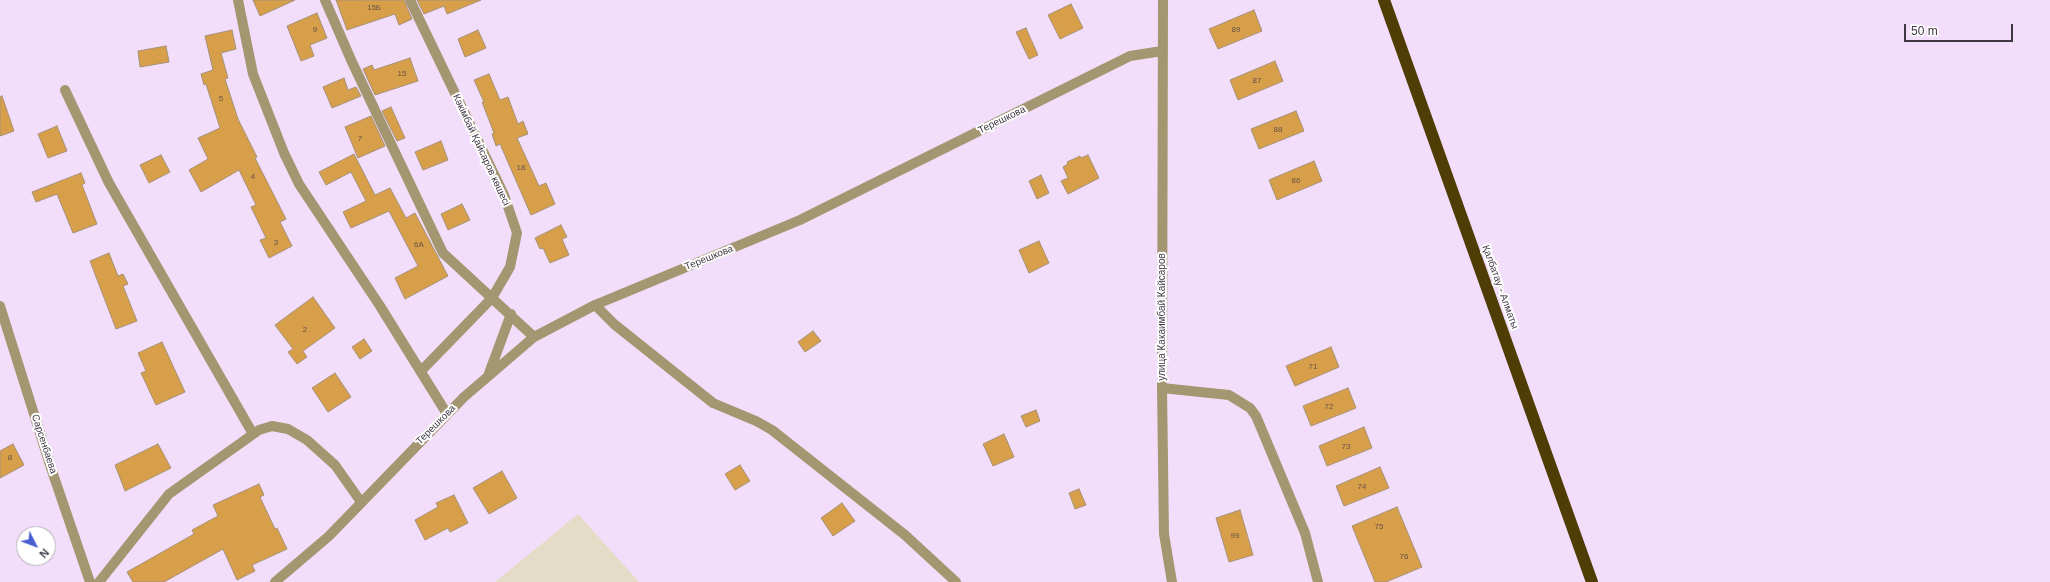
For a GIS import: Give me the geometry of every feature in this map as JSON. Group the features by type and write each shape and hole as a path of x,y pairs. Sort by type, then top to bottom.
{"highway":[{"name":"Қалбатау - Алматы","path":"1384,0 1592,582"}],"street":[{"path":"238,0 253,74 284,154 299,184 367,286 447,414"},
{"path":"325,0 352,62 443,253 511,314 534,337"},
{"name":"Кәкімбай Қайсаров көшесі","path":"410,0 504,195 517,233 510,267 492,298 421,371"},
{"path":"1162,51 1163,0"},
{"name":"Терешкова","path":"275,582 329,536 447,414 534,337 595,305 800,220 1130,56 1162,51"},
{"name":"улица Какаимбай Кайсаров","path":"1162,51 1162,388 1164,534 1172,582"},
{"path":"65,90 109,183 253,434"},
{"path":"595,305 614,324 712,404 756,421 772,430 905,535 956,582"},
{"name":"Сарсенбаева","path":"0,306 3,328 90,582"},
{"path":"487,378 511,314"},
{"path":"1162,388 1230,395 1250,408 1256,416 1305,533 1318,582"},
{"path":"99,582 169,494 259,430 272,426 288,429 307,440 334,465 361,502"}],"shaded area":[{"path":"578,514 639,582 495,582"}],"building":[{"path":"253,0 295,0 260,16"},
{"path":"336,0 404,0 412,19 399,25 395,14 347,30"},
{"path":"417,0 481,0 447,14 444,6 424,14"},
{"path":"1071,4 1083,28 1060,39 1048,15"},
{"path":"1254,10 1262,31 1218,49 1209,29"},
{"path":"317,13 327,38 310,45 314,56 301,61 287,26"},
{"path":"1026,28 1038,55 1029,59 1016,32"},
{"path":"232,30 236,49 221,53 228,78 225,79 238,119 257,157 255,158 286,219 280,222 292,246 269,258 260,240 266,238 251,207 256,205 239,170 201,192 189,170 208,159 198,138 220,128 206,84 204,85 201,74 213,70 205,36"},
{"path":"478,30 486,48 465,57 458,39"},
{"path":"166,46 169,62 140,67 138,51"},
{"path":"410,58 418,81 375,95 363,69 372,65 374,70"},
{"path":"1275,61 1283,81 1238,100 1230,80"},
{"path":"489,74 500,100 508,97 518,124 523,121 528,134 517,138 539,186 546,183 555,204 531,215 500,144 496,146 492,134 494,133 482,102 484,102 474,80"},
{"path":"344,78 348,90 356,87 361,96 332,108 323,87"},
{"path":"2,96 14,131 0,136 0,97"},
{"path":"391,107 405,138 397,141 382,111"},
{"path":"1296,111 1304,131 1259,149 1251,129"},
{"path":"371,116 385,146 358,158 345,127"},
{"path":"57,126 67,151 48,158 38,134"},
{"path":"441,141 448,160 423,170 415,152"},
{"path":"354,154 375,195 390,188 406,218 415,213 448,276 405,299 395,278 418,266 389,211 351,228 343,212 366,201 351,172 326,185 319,172"},
{"path":"161,155 170,172 149,183 140,165"},
{"path":"1088,155 1099,178 1068,194 1061,181 1068,178 1063,167 1068,164 1067,162 1080,156 1081,158"},
{"path":"1314,161 1322,181 1277,200 1269,180"},
{"path":"81,173 85,183 82,185 97,224 73,233 57,194 36,202 32,192"},
{"path":"1041,175 1049,193 1037,199 1029,181"},
{"path":"462,204 470,220 448,230 441,214"},
{"path":"561,225 567,237 562,239 569,255 550,263 543,248 540,249 535,238"},
{"path":"1039,241 1049,263 1029,273 1019,250"},
{"path":"109,253 118,276 123,274 128,284 123,286 137,321 116,329 90,261"},
{"path":"313,297 335,328 303,351 307,357 297,364 288,352 293,349 275,325"},
{"path":"813,331 821,341 805,352 798,342"},
{"path":"364,339 372,351 360,359 352,347"},
{"path":"162,342 185,392 156,405 141,373 146,371 138,353"},
{"path":"1331,347 1339,367 1295,386 1286,366"},
{"path":"335,373 351,397 328,412 312,388"},
{"path":"1348,388 1356,408 1311,426 1303,406"},
{"path":"1036,410 1040,421 1026,427 1021,416"},
{"path":"1364,427 1372,448 1327,466 1319,446"},
{"path":"1004,434 1014,457 993,466 983,444"},
{"path":"13,444 24,465 0,478 0,451"},
{"path":"158,444 171,468 125,491 115,465"},
{"path":"740,465 750,481 735,490 725,474"},
{"path":"1380,467 1389,488 1344,506 1336,486"},
{"path":"502,471 517,498 489,514 473,488"},
{"path":"259,484 264,495 260,497 275,529 277,528 287,549 252,565 255,571 237,580 223,549 164,582 133,582 127,572 194,534 192,530 218,516 213,505"},
{"path":"1079,489 1086,505 1075,509 1069,493"},
{"path":"454,495 468,523 450,532 448,528 425,540 415,520 438,507 436,503"},
{"path":"842,503 855,521 833,536 821,518"},
{"path":"1397,507 1422,567 1386,582 1375,582 1352,526"},
{"path":"1240,510 1253,555 1229,562 1216,518"}]}
